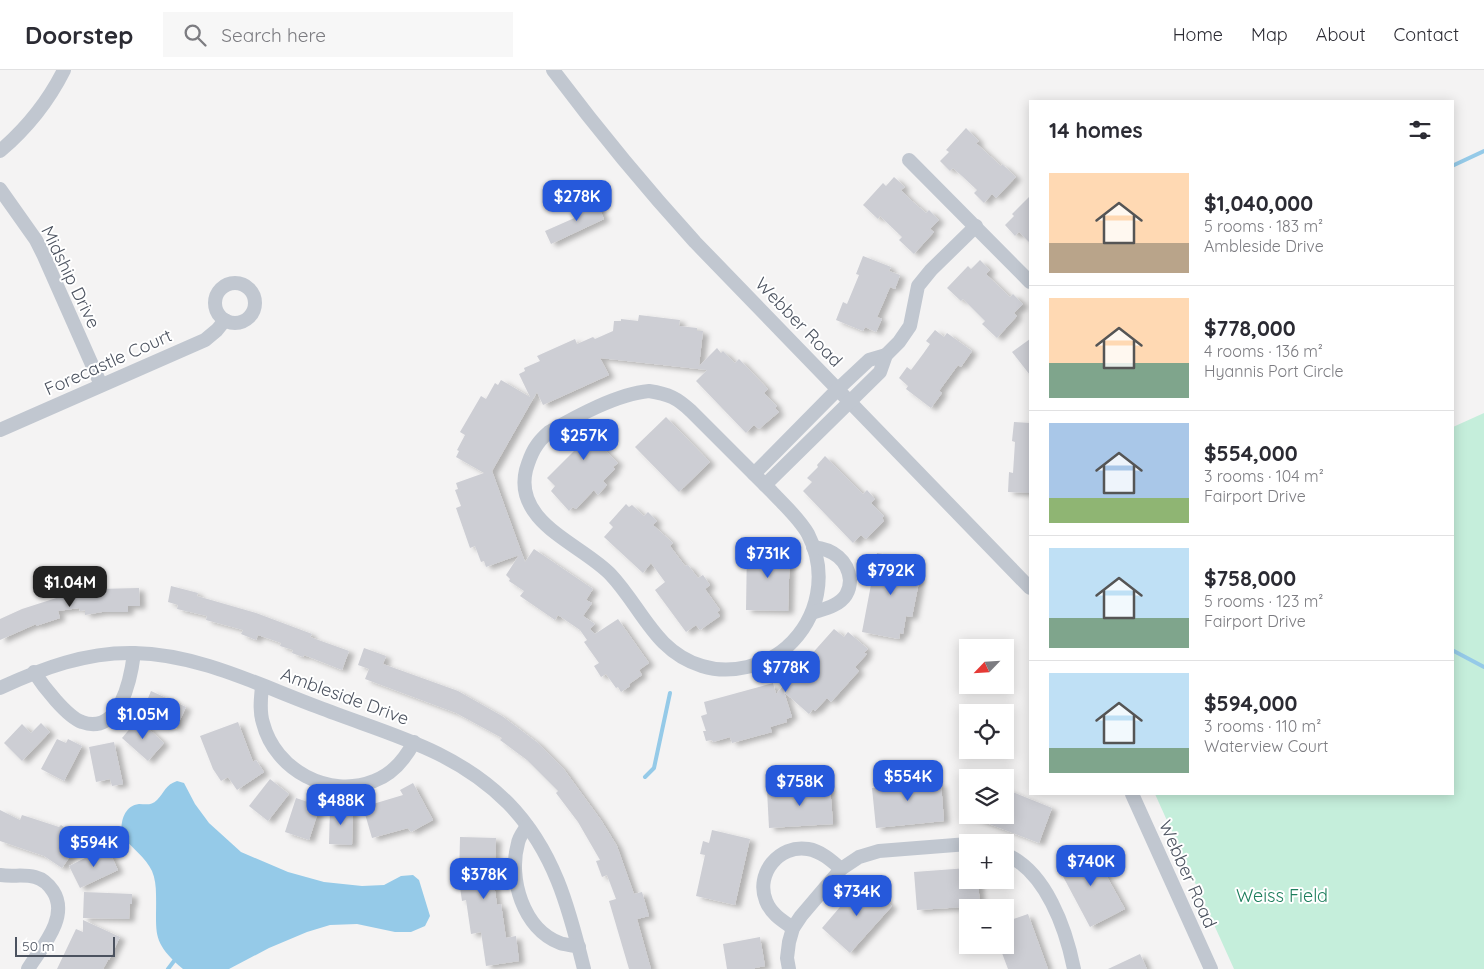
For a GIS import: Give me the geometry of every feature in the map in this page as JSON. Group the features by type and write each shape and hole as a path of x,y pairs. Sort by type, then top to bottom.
{"street":[{"path":"0,151 37,114 64,70"},
{"name":"Webber Road","path":"553,70 608,142 667,211 1029,587"},
{"path":"909,160 1029,281"},
{"name":"Midship Drive","path":"0,189 36,240 101,385"},
{"path":"765,485 851,403 880,372 886,355 899,342 910,326 918,286 931,270 976,226"},
{"name":"Forecastle Court","path":"0,430 205,340 225,320"},
{"path":"754,474 869,360 886,355"},
{"path":"649,391 664,393 678,398 765,485 801,523 813,547 818,565 819,584 816,604 804,628 786,648 757,665 728,670 713,669 686,660 669,649 656,636 610,573 539,518 527,498 525,474 532,453 539,441 549,432 623,396 649,391"},
{"path":"812,613 836,603 846,596 850,587 847,568 842,560 828,550 813,547"},
{"path":"34,672 44,686 80,722 92,724 104,722 114,715 122,702 130,678 134,653"},
{"name":"Ambleside Drive","path":"0,688 34,672 65,662 99,655 134,653 190,660 414,742 445,756 467,769 491,787 509,804 544,851 558,879 579,946 584,969"},
{"name":"Ambleside Drive","path":"262,686 260,704 262,723 269,741 291,767 306,777 323,783 355,786 374,781 390,772 401,762 414,742"},
{"name":"Webber Road","path":"1132,795 1211,969"},
{"path":"527,826 518,841 514,867 514,876 525,910 536,925 549,937 560,943 579,946"},
{"path":"789,969 787,958 793,928 841,869 859,856 879,851 959,845"},
{"path":"793,928 778,917 766,901 763,888 765,875 770,865 776,858 787,851 809,849 826,856 841,869"},
{"path":"1014,860 1029,870 1045,891 1067,938 1074,969"},
{"path":"0,876 26,875 37,877 48,883 55,894 59,906 58,916 52,930 28,969"}],"green space":[{"name":"Weiss Field","path":"1484,413 1484,969 1234,969 1155,795 1454,795 1454,427"}],"water":[{"path":"177,781 184,783 195,804 209,823 241,852 288,872 324,882 362,886 384,885 401,876 413,875 419,880 430,916 425,926 411,932 395,932 357,924 330,925 307,932 269,948 229,969 183,969 165,951 157,936 156,888 152,871 142,857 122,836 121,831 122,821 129,808 134,805 153,803 168,787"}],"building":[{"path":"966,128 979,141 976,143 1016,177 996,198 992,194 984,203 974,193 977,190 953,168 950,171 940,161 949,152 946,150"},
{"path":"894,177 905,187 901,190 911,200 926,213 929,210 939,220 930,229 934,232 914,254 899,240 902,237 880,216 878,219 863,205 883,183 886,186"},
{"path":"1029,197 1029,242 1019,232 1015,236 1005,225 1014,216 1012,214"},
{"path":"595,199 604,219 551,244 545,231 579,216 575,208"},
{"path":"863,256 891,267 889,271 900,275 895,289 890,287 877,317 882,319 876,332 865,327 863,331 836,320 843,302 847,304 859,275 856,274"},
{"path":"980,260 990,270 986,274 1010,297 1013,294 1023,304 1014,313 1017,316 997,338 982,324 985,321 963,299 961,301 947,288 968,266 971,269"},
{"path":"639,315 680,320 679,326 697,328 697,331 703,331 699,366 717,348 721,353 723,351 735,363 739,359 768,389 764,393 777,406 775,408 779,412 759,429 754,425 746,433 696,381 707,370 600,358 609,375 543,405 537,392 492,471 525,562 534,549 593,589 586,600 592,603 583,616 595,624 590,629 595,634 618,619 649,663 639,670 642,675 621,692 606,674 601,677 594,666 599,663 584,642 587,640 580,630 558,615 555,620 520,596 524,591 509,581 510,579 506,575 519,555 486,567 484,561 481,562 475,546 470,548 456,508 461,506 455,490 458,489 456,483 484,473 456,457 459,451 457,450 465,435 460,432 481,396 486,399 495,383 498,385 501,380 530,397 519,374 525,371 524,368 540,361 537,356 575,339 577,344 593,337 595,339 613,331 614,321 621,321 621,319 638,321"},
{"path":"935,330 944,337 947,333 972,351 961,367 958,365 939,391 942,393 931,408 906,389 908,386 899,378 907,367 911,370 923,354 930,344 926,341"},
{"path":"1029,340 1029,374 1012,352"},
{"path":"666,417 710,462 679,492 635,447"},
{"path":"1014,422 1029,423 1029,493 1008,492 1009,472 1013,473 1015,442 1012,441"},
{"path":"584,441 593,450 599,444 618,463 613,467 615,469 603,481 607,485 598,495 594,490 576,509 573,507 569,511 551,491 555,486 547,478"},
{"path":"825,456 863,494 867,490 875,499 871,503 884,516 882,518 884,521 866,539 861,535 853,543 803,491 812,482 807,478 818,467 817,465"},
{"path":"626,504 629,507 632,505 644,516 648,512 657,521 653,525 673,543 670,546 685,566 688,565 698,578 703,575 710,585 705,589 720,610 717,612 720,616 700,630 696,625 686,632 655,590 665,582 651,563 643,573 604,537 613,527 609,523"},
{"path":"747,547 790,548 788,611 746,610"},
{"path":"877,553 917,560 914,576 920,577 912,617 906,616 903,634 900,633 899,639 862,632"},
{"path":"171,586 198,593 197,596 256,613 312,634 310,637 349,651 342,670 304,655 303,657 292,653 293,650 280,646 281,643 258,635 256,640 241,634 243,630 206,620 207,616 177,609 178,605 168,602"},
{"path":"139,588 140,606 128,606 128,612 102,612 85,615 85,610 80,611 79,608 58,611 60,618 36,626 36,624 0,640 0,619 22,609 72,593 98,589"},
{"path":"834,629 844,637 848,632 868,649 864,653 867,654 855,667 859,671 831,702 827,698 815,711 813,709 809,714 784,692 792,717 786,719 787,722 770,727 772,732 732,743 730,737 713,742 712,740 706,741 703,731 706,731 701,716 707,714 704,702 773,683 776,694"},
{"path":"364,648 386,656 383,664 458,691 502,716 538,743 563,768 601,820 617,846 634,894 642,892 649,916 637,919 651,969 629,969 609,901 616,899 607,875 602,877 596,861 600,860 578,822 556,793 558,791 527,760 500,740 502,738 456,713 365,679 369,669 358,665"},
{"path":"151,691 186,707 176,729 143,714 151,705 146,703"},
{"path":"138,719 164,743 148,761 122,738"},
{"path":"238,722 253,762 256,760 264,772 237,790 228,777 221,781 213,769 200,736"},
{"path":"41,723 50,732 22,761 4,743 22,724 31,733"},
{"path":"57,739 66,743 68,739 82,746 64,781 41,769"},
{"path":"114,742 123,784 112,786 110,779 96,782 89,747"},
{"path":"927,775 928,784 941,783 944,821 876,828 872,788 887,786 886,778"},
{"path":"270,779 289,794 268,821 249,806"},
{"path":"413,783 433,820 411,832 408,828 372,838 363,807 403,795 400,790"},
{"path":"830,786 833,824 769,828 767,790"},
{"path":"1014,793 1052,808 1039,843 989,824 1014,824"},
{"path":"296,798 320,806 309,840 285,832"},
{"path":"330,808 353,809 352,845 329,844"},
{"path":"0,810 20,820 22,815 59,827 61,825 82,839 62,868 44,856 0,841"},
{"path":"712,830 750,839 735,905 696,896 705,855 700,854 703,841 709,843"},
{"path":"460,837 496,838 495,862 491,862 497,905 501,904 506,938 516,936 519,961 486,966 481,932 471,934 466,900 462,901 459,880"},
{"path":"1097,845 1102,856 1097,859 1125,909 1090,927 1058,867"},
{"path":"107,847 118,870 80,888 69,866"},
{"path":"959,869 959,889 979,889 979,899 959,899 959,907 917,910 914,872"},
{"path":"863,880 892,906 850,953 822,928"},
{"path":"84,892 132,894 129,919 83,918"},
{"path":"1028,914 1048,969 1008,969 1002,954 1014,954 1014,919"},
{"path":"83,920 120,937 109,960 103,969 57,969 76,929 83,932"},
{"path":"760,937 765,966 755,969 727,969 723,944"},
{"path":"1140,954 1147,969 1108,969"}],"waterway":[{"path":"1454,165 1484,151"},
{"path":"1454,651 1484,667"},
{"path":"645,777 654,768 670,693"},
{"path":"168,969 174,961"}]}
